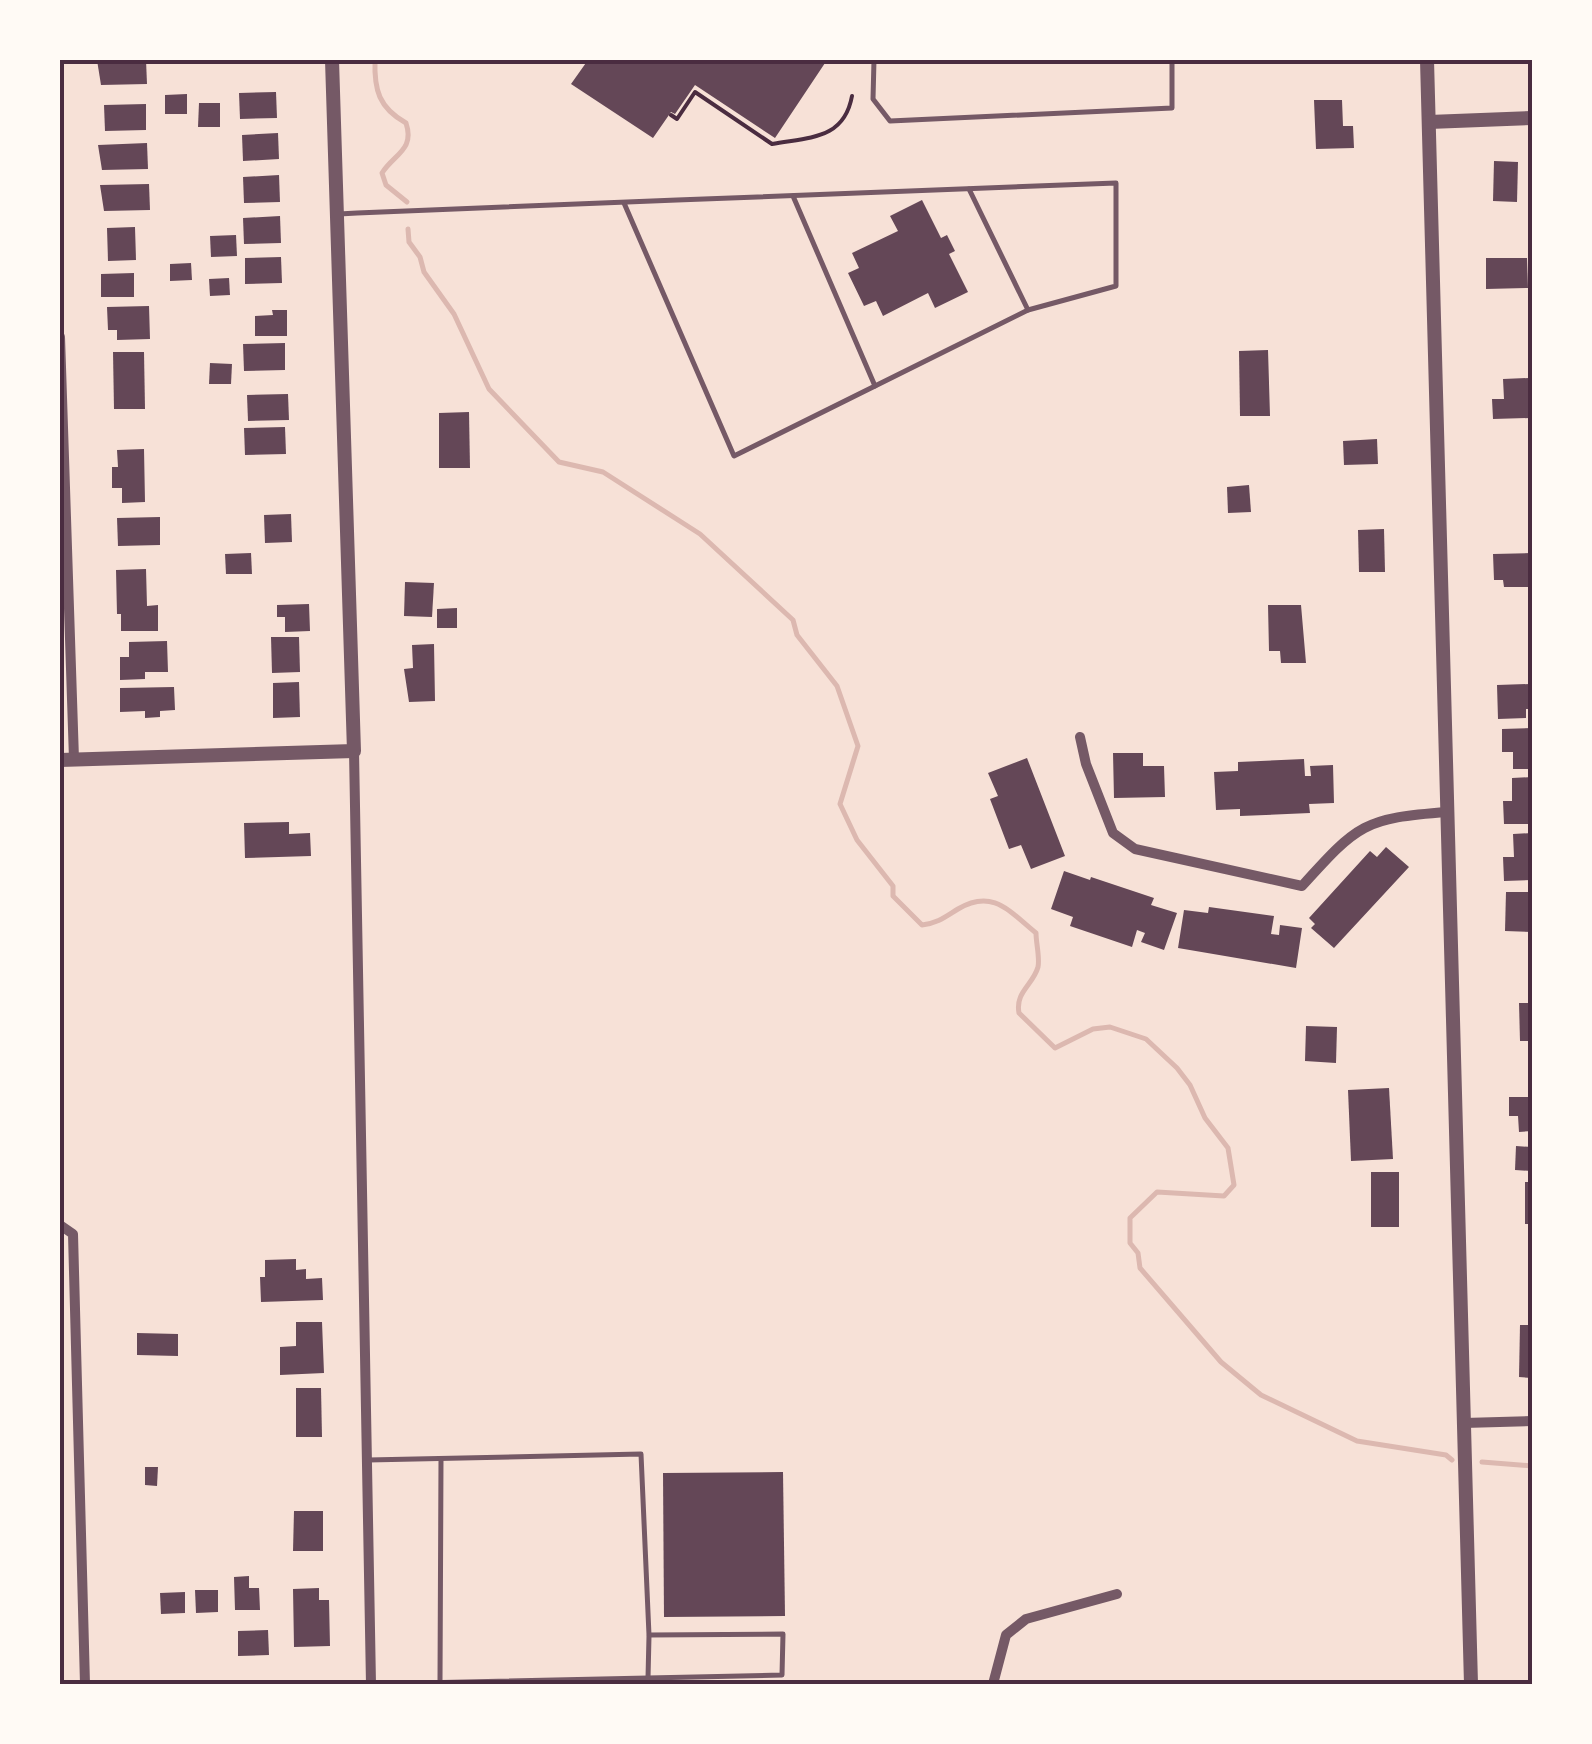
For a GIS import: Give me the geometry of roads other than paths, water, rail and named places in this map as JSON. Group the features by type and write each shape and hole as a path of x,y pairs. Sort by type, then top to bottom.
{"street":[{"path":"332,60 354,751 372,1684"},
{"path":"1427,60 1471,1684"},
{"path":"1428,122 1532,118"},
{"path":"60,337 67,759 354,751"},
{"path":"1080,737 1086,764 1113,833 1135,849 1302,886 1344,839 1360,828 1399,816 1448,812"},
{"path":"60,1225 73,1234 85,1684"},
{"path":"1464,1423 1532,1422"},
{"path":"993,1684 1006,1635 1026,1619 1117,1594"}],"lane":[{"path":"874,60 873,98 890,120 1172,108 1172,60"},
{"path":"337,214 624,202 1116,183 1116,286 1028,310 734,456 624,202"},
{"path":"969,189 1028,310"},
{"path":"793,196 875,386"},
{"path":"367,1460 641,1454 648,1678"},
{"path":"440,1682 441,1459"},
{"path":"372,1684 782,1675 783,1634 649,1635"}],"waterway":[{"path":"375,60 380,97 406,123 408,132 406,146 382,173 386,185 407,202"},
{"path":"408,229 409,242 420,257 424,272 454,314 489,389 559,462 603,472 700,534 793,620 797,635 837,686 858,746 840,804 857,840 893,886 893,896 922,925 970,903 1000,905 1036,933 1038,967 1022,994 1019,1013 1055,1048 1093,1029 1110,1027 1146,1039 1190,1085 1205,1118 1228,1148 1234,1185 1224,1196 1157,1192 1130,1218 1130,1243 1138,1253 1140,1268 1221,1362 1261,1395 1357,1441 1446,1455 1452,1460"},
{"path":"1482,1462 1532,1466"}]}
